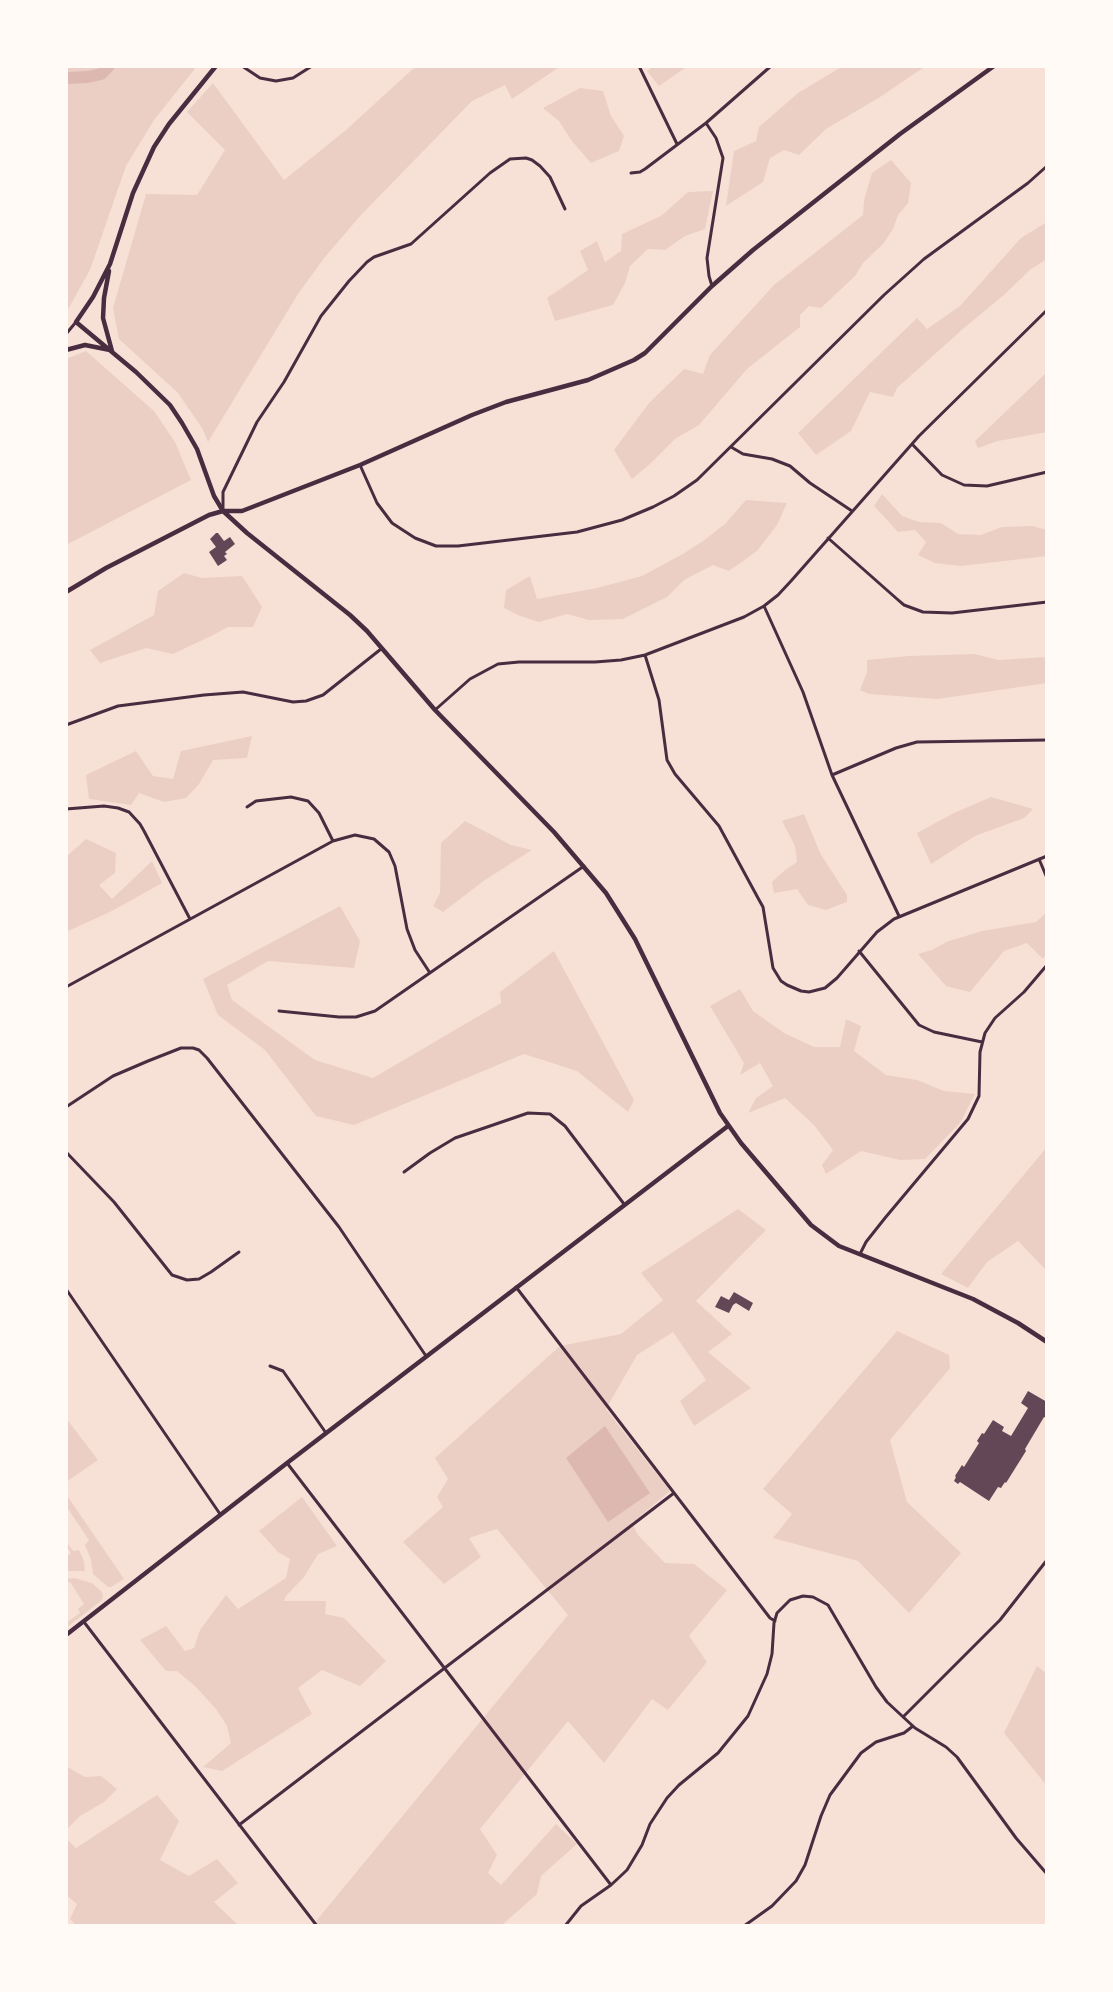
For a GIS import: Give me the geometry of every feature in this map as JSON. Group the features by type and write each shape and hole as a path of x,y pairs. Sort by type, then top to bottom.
{"main road":[{"path":"112,351 103,318 104,298 110,264 133,193 154,147 169,124 216,66"},
{"path":"66,592 106,568 209,515 223,511 242,511 360,465 472,414 506,402 588,380 628,363 645,352 712,286 753,250 900,134 994,66"},
{"path":"110,264 93,297 76,322 155,389 182,423 197,449 214,496 223,511 247,533 350,615 383,648 435,710 554,832 606,893 635,939 677,1022 709,1093 728,1126 793,1205 811,1225 834,1243 973,1299 1018,1323 1047,1342"},
{"path":"66,350 85,345 112,351"},
{"path":"66,1635 220,1514 728,1126"}],"street":[{"path":"242,66 261,78 276,81 293,78 312,66"},
{"path":"639,66 677,144"},
{"path":"631,173 645,169 706,123 771,66"},
{"path":"706,123 716,138 723,158 707,258 712,286"},
{"path":"223,511 223,492 256,422 284,382 321,316 367,262 374,257 411,244 490,173 510,159 526,158 540,166 550,177 565,209"},
{"path":"360,465 377,503 392,523 404,532 436,546 458,546 577,532 622,520 666,501 691,485 884,295 924,259 1028,183 1047,166"},
{"path":"435,710 470,679 498,664 595,662 645,655 744,618 764,606 778,595 912,444 1047,310"},
{"path":"66,334 76,322"},
{"path":"912,444 942,475 964,485 987,486 1047,472"},
{"path":"731,447 743,454 772,459 790,466 810,483 852,511"},
{"path":"828,538 904,605 923,612 952,613 1047,602"},
{"path":"764,606 812,714 832,775 899,916"},
{"path":"66,725 118,706 204,695 243,692 293,702 306,701 324,695 383,648"},
{"path":"645,655 658,700 667,759 675,774 719,826 763,907 770,959 777,976 794,989 818,991 837,978 876,932 899,916 1047,856"},
{"path":"832,775 916,742 1047,740"},
{"path":"248,807 256,801 282,798 300,798 308,801 319,813 333,841"},
{"path":"66,809 104,806 129,812 144,831 190,919"},
{"path":"66,987 333,841 355,835 368,836 379,842 389,852 395,866 407,929 415,950 430,974"},
{"path":"1039,858 1047,878"},
{"path":"279,1011 356,1017 383,1006 584,866"},
{"path":"859,951 919,1025 934,1032 982,1042"},
{"path":"860,1255 866,1242 972,1112 980,1088 982,1042 985,1033 995,1018 1047,965"},
{"path":"66,1107 113,1076 148,1060 181,1048 199,1050 343,1233 426,1356"},
{"path":"404,1172 456,1138 528,1113 538,1112 550,1114 561,1121 624,1204"},
{"path":"66,1152 114,1202 172,1275 187,1280 199,1279 239,1252"},
{"path":"516,1287 770,1618 775,1621"},
{"path":"66,1290 220,1514"},
{"path":"270,1366 283,1371 326,1433"},
{"path":"287,1463 611,1885"},
{"path":"239,1825 674,1493"},
{"path":"903,1718 1000,1620 1047,1560"},
{"path":"565,1926 581,1906 611,1885 632,1863 650,1824 667,1798 679,1785 718,1753 748,1716 767,1674 777,1613 782,1605 794,1598 807,1596 822,1600 830,1607 887,1702 913,1726 957,1756 1016,1838 1047,1874"},
{"path":"84,1622 317,1926"},
{"path":"744,1926 772,1906 796,1881 805,1865 820,1816 830,1795 861,1753 876,1742 904,1733 913,1726"}],"shaded area":[{"path":"66,66 197,66 154,120 126,166 90,270 66,313"},
{"path":"416,66 561,66 512,99 505,85 472,101 361,215 325,257 298,294 208,442 202,428 178,393 119,339 113,308 146,194 197,195 225,150 187,112 213,83 284,180 346,130"},
{"path":"654,66 688,66 659,86 647,71"},
{"path":"843,66 926,66 826,129 799,155 784,150 770,158 763,182 726,206 734,151 756,141 759,127 798,93"},
{"path":"580,88 603,91 611,116 624,136 619,151 591,163 571,140 559,121 543,108"},
{"path":"891,160 911,183 908,203 898,215 893,229 883,244 863,263 855,276 821,308 809,306 800,315 800,327 747,369 699,425 675,439 632,479 614,450 649,403 684,369 703,374 710,355 774,285 863,215 864,200 872,173"},
{"path":"713,191 705,229 685,236 665,250 648,249 630,266 625,283 613,305 555,321 547,298 588,270 580,251 597,241 605,262 621,251 622,234 661,216 688,192"},
{"path":"1047,222 1047,259 1031,269 897,388 893,397 870,392 851,431 816,455 798,433 917,318 927,329 960,306 1021,238"},
{"path":"86,351 154,411 175,442 191,480 66,545 66,359"},
{"path":"1047,372 1047,432 998,441 978,448 975,441"},
{"path":"882,494 902,516 919,522 941,523 958,534 981,535 1002,527 1032,526 1047,530 1047,556 961,566 935,563 918,555 926,542 915,530 898,532 874,506"},
{"path":"746,500 787,503 777,525 757,551 729,571 713,565 684,580 667,597 623,619 589,620 567,614 539,622 504,608 506,590 530,576 537,599 597,588 642,576 703,541 725,524"},
{"path":"184,573 202,578 242,576 262,607 253,627 228,627 173,654 146,648 100,663 90,650 154,615 158,591"},
{"path":"974,654 999,660 1047,657 1047,683 938,699 869,694 860,690 867,672 867,660"},
{"path":"252,736 247,758 213,760 199,784 186,798 164,802 139,793 131,805 89,799 86,775 136,751 153,776 173,779 181,751"},
{"path":"991,797 1033,809 1024,818 975,836 931,864 917,833"},
{"path":"804,814 820,853 847,895 847,902 826,910 808,905 797,889 774,893 772,882 797,862 795,846 782,821"},
{"path":"465,821 511,845 532,850 485,880 443,912 433,906 440,893 441,843"},
{"path":"86,839 116,853 115,873 99,885 112,899 152,861 162,883 112,911 66,932 66,857"},
{"path":"340,906 360,941 354,968 268,961 227,985 232,1000 315,1060 373,1078 501,1003 500,992 554,951 634,1100 628,1112 577,1071 524,1054 354,1125 316,1116 265,1050 218,1015 203,979"},
{"path":"1047,912 1047,952 1043,959 1027,943 1004,951 970,992 946,986 918,954 932,950 946,942 982,931 1036,922"},
{"path":"740,989 753,1011 784,1033 814,1047 840,1047 846,1019 861,1026 854,1051 886,1075 917,1080 944,1091 975,1094 960,1123 925,1159 900,1160 861,1151 826,1174 822,1165 833,1150 814,1125 785,1098 748,1113 756,1098 773,1086 760,1063 740,1075 744,1063 710,1006"},
{"path":"1047,1147 1047,1271 1018,1241 987,1262 968,1288 941,1274"},
{"path":"738,1209 766,1230 696,1301 732,1334 708,1352 751,1388 694,1426 680,1401 706,1380 673,1332 637,1355 606,1409 670,1491 632,1523 638,1535 665,1563 694,1564 727,1590 689,1636 707,1662 668,1710 652,1699 604,1763 568,1721 480,1829 497,1855 488,1873 501,1885 556,1824 577,1844 541,1876 537,1894 501,1926 312,1926 568,1615 497,1529 469,1538 481,1557 444,1584 403,1542 443,1507 437,1497 448,1479 435,1458 560,1346 621,1334 663,1300 641,1273"},
{"path":"897,1331 949,1355 950,1368 890,1440 907,1502 961,1553 909,1613 858,1561 773,1538 792,1514 763,1489"},
{"path":"66,1418 98,1460 66,1482"},
{"path":"605,1426 650,1493 608,1522 566,1458"},
{"path":"66,1494 124,1579 111,1587 93,1574 85,1545 89,1540 66,1506"},
{"path":"302,1497 337,1546 318,1554 304,1577 284,1601 326,1601 325,1614 344,1618 386,1661 360,1686 322,1670 298,1688 312,1714 222,1771 203,1767 231,1743 227,1726 216,1709 196,1687 177,1671 166,1671 140,1640 166,1626 185,1651 194,1648 200,1630 226,1595 238,1609 286,1578 290,1559 278,1552 259,1531"},
{"path":"66,1541 73,1551 79,1550 85,1571 66,1571 66,1557 71,1553 66,1546"},
{"path":"74,1578 92,1583 102,1592 103,1598 66,1628 66,1623 80,1613 78,1609 84,1604 70,1582 66,1584 66,1579"},
{"path":"1037,1666 1047,1674 1047,1786 1004,1733"},
{"path":"66,1766 85,1777 101,1776 117,1789 104,1802 80,1816 66,1830"},
{"path":"157,1795 179,1821 160,1860 189,1876 217,1859 238,1883 214,1902 239,1926 77,1926 70,1919 77,1904 66,1895 66,1838 76,1848"}],"building":[{"path":"216,533 224,541 230,537 235,544 225,552 227,554 224,556 227,560 218,566 209,552 216,547 210,539"},
{"path":"734,1292 753,1303 749,1311 736,1303 729,1313 715,1307 721,1296 729,1300"},
{"path":"1028,1391 1047,1402 1047,1418 1044,1417 1006,1483 1001,1488 998,1487 989,1501 960,1482 958,1484 954,1481 955,1476 962,1465 964,1467 979,1443 977,1441 993,1420 1004,1427 1002,1431 1011,1436 1028,1408 1021,1403"}],"waterway":[{"path":"66,78 101,74 109,66"}]}
